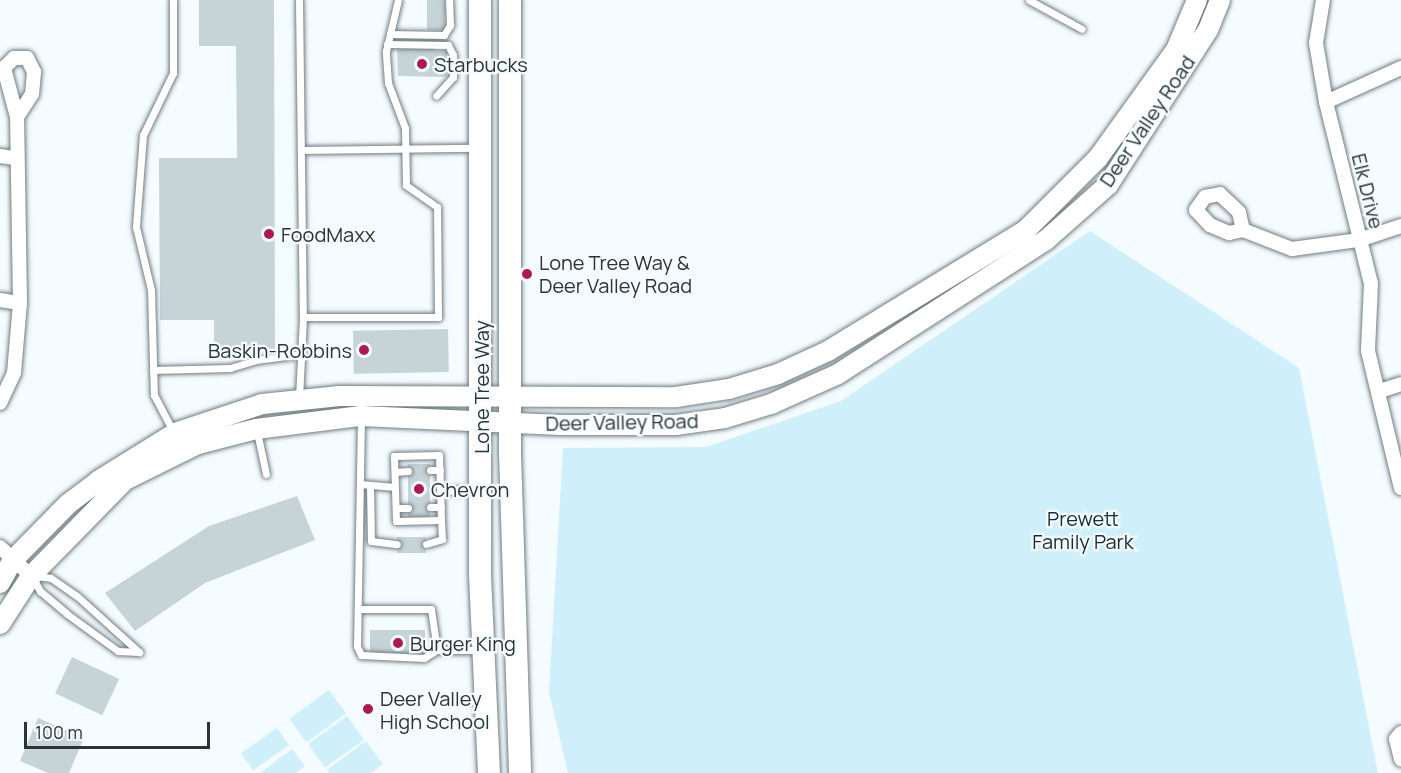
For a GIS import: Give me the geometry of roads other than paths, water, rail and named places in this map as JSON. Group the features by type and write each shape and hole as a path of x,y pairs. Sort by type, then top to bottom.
{"main road":[{"name":"Lone Tree Way","path":"480,0 478,147 482,394 482,650 489,773"},
{"name":"Lone Tree Way","path":"510,0 510,422 520,773"},
{"name":"Deer Valley Road","path":"0,583 7,554 68,504 175,433 262,404 299,398 482,394 676,397 749,383 828,351 1026,230 1098,159 1176,50 1197,0"},
{"name":"Deer Valley Road","path":"0,624 31,576 125,480 198,444 256,429 361,416 676,425 726,418 790,397 838,374 1046,240 1108,185 1208,30 1220,0"},
{"path":"198,444 231,425 279,413 299,398"}],"street":[{"name":"Elk Drive","path":"1323,0 1316,43 1326,102 1371,284 1368,351 1380,391 1401,488"},
{"path":"1326,102 1401,68"},
{"path":"0,403 14,373 20,303 15,158 17,117"},
{"path":"0,156 15,158"},
{"path":"1243,230 1292,249 1359,240 1401,226"},
{"path":"0,300 20,303"},
{"path":"1380,391 1401,384"},
{"path":"7,554 31,576"},
{"path":"1401,733 1396,739 1401,759"}],"lane":[{"path":"173,0 173,73 143,135 136,227 151,290 154,395 175,433"},
{"path":"299,0 303,317 299,398"},
{"path":"303,317 438,317 437,207 406,185 405,128 388,83 387,44 398,0"},
{"path":"390,34 444,35 450,25 449,0"},
{"path":"1029,0 1082,29"},
{"path":"387,44 448,45 453,56 453,77 436,96"},
{"path":"301,150 478,147"},
{"path":"153,370 230,368 256,360 300,354"},
{"path":"361,416 360,609 357,646 361,655 424,658 437,650 482,650"},
{"path":"256,429 266,474"},
{"path":"426,544 441,539 441,519 441,507 439,455 394,456 396,520 441,519"},
{"path":"430,470 440,470"},
{"path":"394,472 408,471"},
{"path":"360,484 395,486"},
{"path":"370,485 371,541 397,544"},
{"path":"440,491 481,490"},
{"path":"430,507 441,507"},
{"path":"396,508 408,508"},
{"path":"31,576 51,578 118,630 140,652 118,651 40,591 31,576"},
{"path":"360,609 431,609 437,650"}],"place":[{"name":"Starbucks","path":"422,64"},
{"name":"FoodMaxx","path":"269,234"},
{"name":"Lone Tree Way & Deer Valley Road","path":"527,274"},
{"name":"Baskin-Robbins","path":"364,350"},
{"name":"Chevron","path":"419,489"},
{"name":"Burger King","path":"398,643"},
{"name":"Deer Valley High School","path":"368,709"}],"park label":[{"name":"Prewett Family Park","path":"1083,530"}]}
